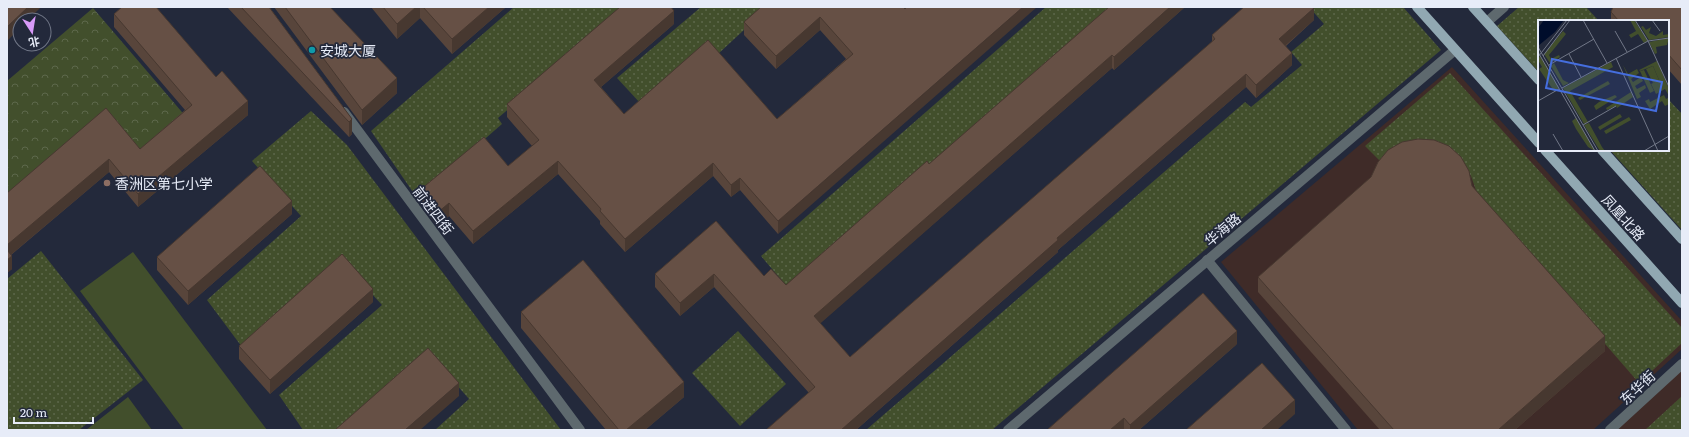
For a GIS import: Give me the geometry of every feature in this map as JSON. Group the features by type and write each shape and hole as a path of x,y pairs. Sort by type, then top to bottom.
{"main road":[{"path":"1417,7 1538,142"},
{"path":"1473,7 1538,79"},
{"name":"凤凰北路","path":"1546,151 1682,303"},
{"name":"凤凰北路","path":"1603,151 1682,239"}],"street":[{"path":"1487,22 1504,7"},
{"name":"华海路","path":"1008,430 1206,260 1455,50"},
{"name":"前进四街","path":"337,103 580,430"},
{"path":"1206,260 1346,430"},
{"name":"东华街","path":"1610,430 1682,364"}],"shaded area":[{"path":"1452,67 1682,321 1682,349 1593,430 1358,430 1221,262"},
{"path":"1682,365 1682,430 1611,430"}],"green space":[{"path":"514,7 629,7 498,118 502,124 417,198 371,131"},
{"path":"701,7 769,7 718,54 641,104 617,78"},
{"path":"1046,7 1114,7 790,290 761,256"},
{"path":"1309,7 1403,7 1441,50 992,430 866,430 1245,102 1251,107 1302,65 1291,52 1324,24"},
{"path":"1519,7 1586,7 1598,20 1538,20 1538,71 1497,26"},
{"path":"93,8 187,118 140,157 7,202 7,81 41,52 52,52 52,43"},
{"path":"1450,73 1682,328 1682,343 1639,383 1479,199 1471,176 1459,161 1382,163 1365,146"},
{"path":"1669,100 1682,114 1682,230 1611,151 1669,151"},
{"path":"311,111 347,145 561,430 435,430 469,399 427,351 339,430 303,430 279,395 382,305 340,259 242,347 207,300 301,216 252,161"},
{"path":"41,251 143,380 79,430 7,430 7,279"},
{"path":"133,252 267,430 184,430 80,291"},
{"path":"738,331 786,384 740,426 692,373"},
{"path":"1682,396 1682,430 1645,430"},
{"path":"128,397 152,430 86,430"}],"building":[{"path":"7,7 28,7 23,12 12,12 12,22 7,27"},
{"path":"122,7 156,7 216,77 222,71 248,101 138,194 109,159 7,245 7,193 106,108 140,149 192,105 114,14"},
{"path":"241,7 269,7 352,119 349,122"},
{"path":"285,7 330,7 397,78 362,110"},
{"path":"383,7 416,7 397,24"},
{"path":"423,7 489,7 452,39"},
{"path":"620,7 671,7 674,11 594,80 624,114 708,40 777,119 853,54 820,17 776,56 744,22 761,7 903,7 905,9 907,7 1023,7 778,221 740,178 731,185 713,163 625,239 600,211 601,209 558,161 473,231 449,203 437,213 420,190 484,137 508,166 539,140 507,104"},
{"path":"1109,7 1170,7 1114,57 1112,55 814,316 850,357 1215,39 1212,35 1244,7 1314,8 1279,39 1292,53 1256,85 1246,74 1057,238 1058,240 841,430 766,430 815,387 714,274 680,303 655,274 716,221 764,276 771,269 786,285 927,161 929,164"},
{"path":"1613,7 1682,7 1682,70 1669,55 1669,20 1618,20 1611,12"},
{"path":"1418,139 1434,140 1449,146 1461,157 1469,171 1472,186 1605,336 1498,430 1394,430 1258,277 1371,177 1378,162 1388,150 1402,142"},
{"path":"260,166 292,201 188,291 157,257"},
{"path":"7,250 12,256 7,260"},
{"path":"342,254 373,289 270,380 239,346"},
{"path":"583,260 684,382 626,430 619,430 521,312"},
{"path":"1203,293 1237,331 1130,425 1124,418 1110,430 1047,430"},
{"path":"428,348 459,383 405,430 335,430"},
{"path":"1262,363 1295,400 1261,430 1186,430"}],"place":[{"name":"安城大厦","path":"312,50"},
{"name":"香洲区第七小学","path":"107,183"}]}
